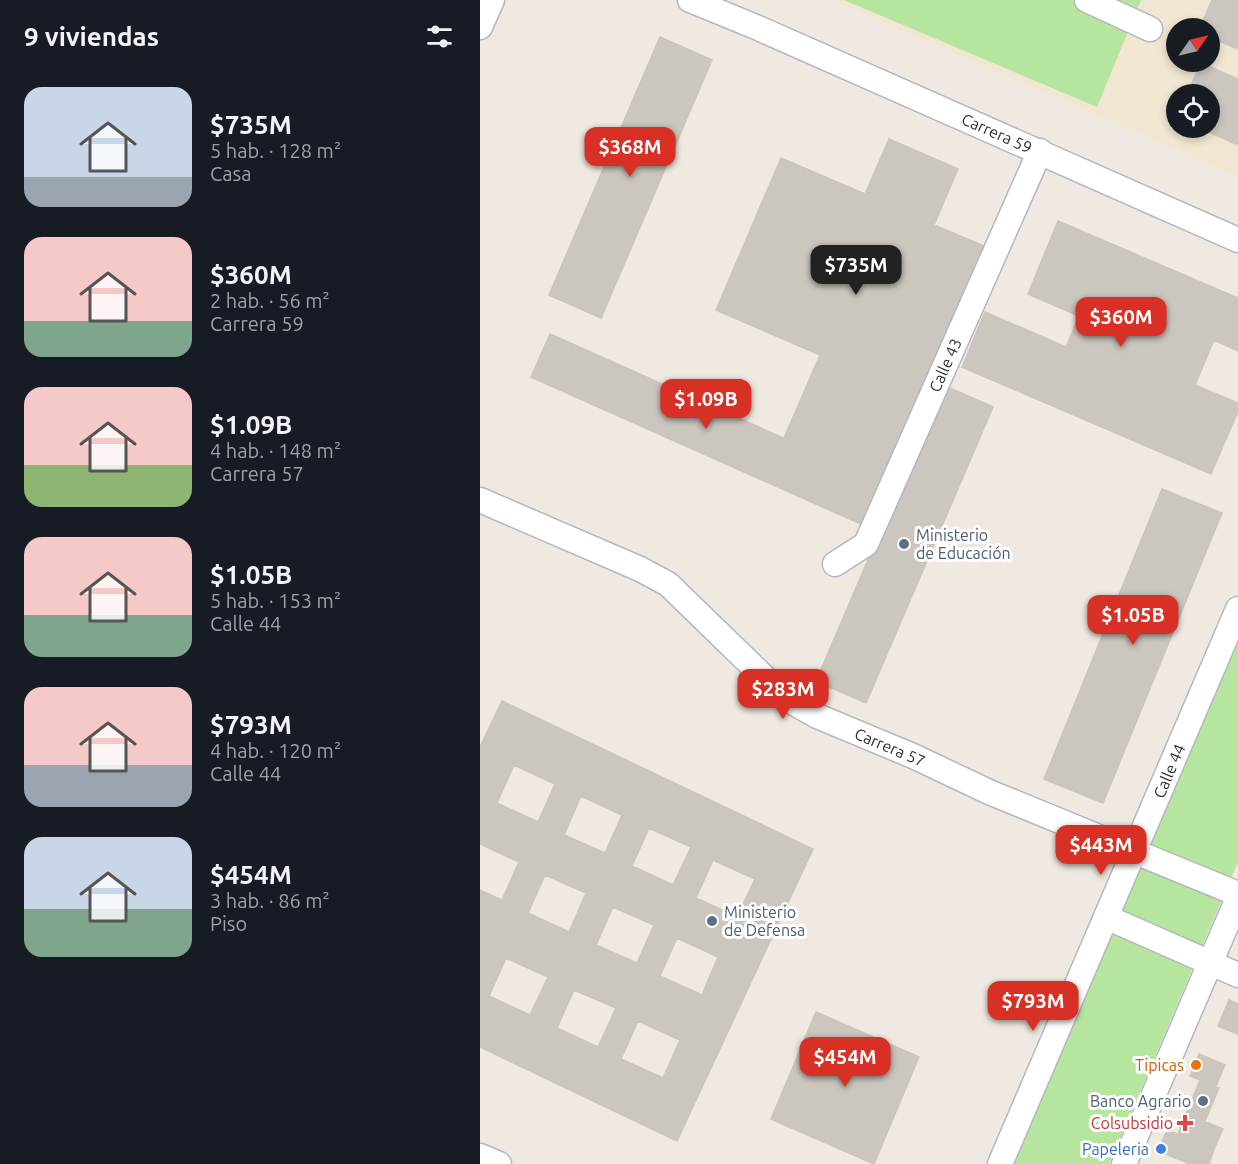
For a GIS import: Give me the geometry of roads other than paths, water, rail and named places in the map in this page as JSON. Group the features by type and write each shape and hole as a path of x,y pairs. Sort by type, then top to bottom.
{"street":[{"path":"480,27 492,0"},
{"name":"Carrera 59","path":"690,0 1238,240"},
{"name":"Carrera 59","path":"728,0 756,27"},
{"path":"1087,0 1150,29"},
{"name":"Calle 43","path":"835,564 866,544 1040,152"},
{"name":"Carrera 57","path":"480,500 640,569 668,584 774,687 817,716 913,756 989,792 1238,896"},
{"name":"Calle 44","path":"1000,1164 1238,609"},
{"path":"1124,1164 1238,896"},
{"path":"1106,917 1238,975"},
{"path":"480,1156 499,1164"}],"place":[{"name":"Ministerio de Educación","path":"904,544"},
{"name":"Ministerio de Defensa","path":"712,921"},
{"name":"Tipicas","path":"1196,1065"},
{"name":"Banco Agrario","path":"1203,1101"},
{"name":"Colsubsidio","path":"1185,1123"},
{"name":"Papeleria","path":"1161,1149"}]}
